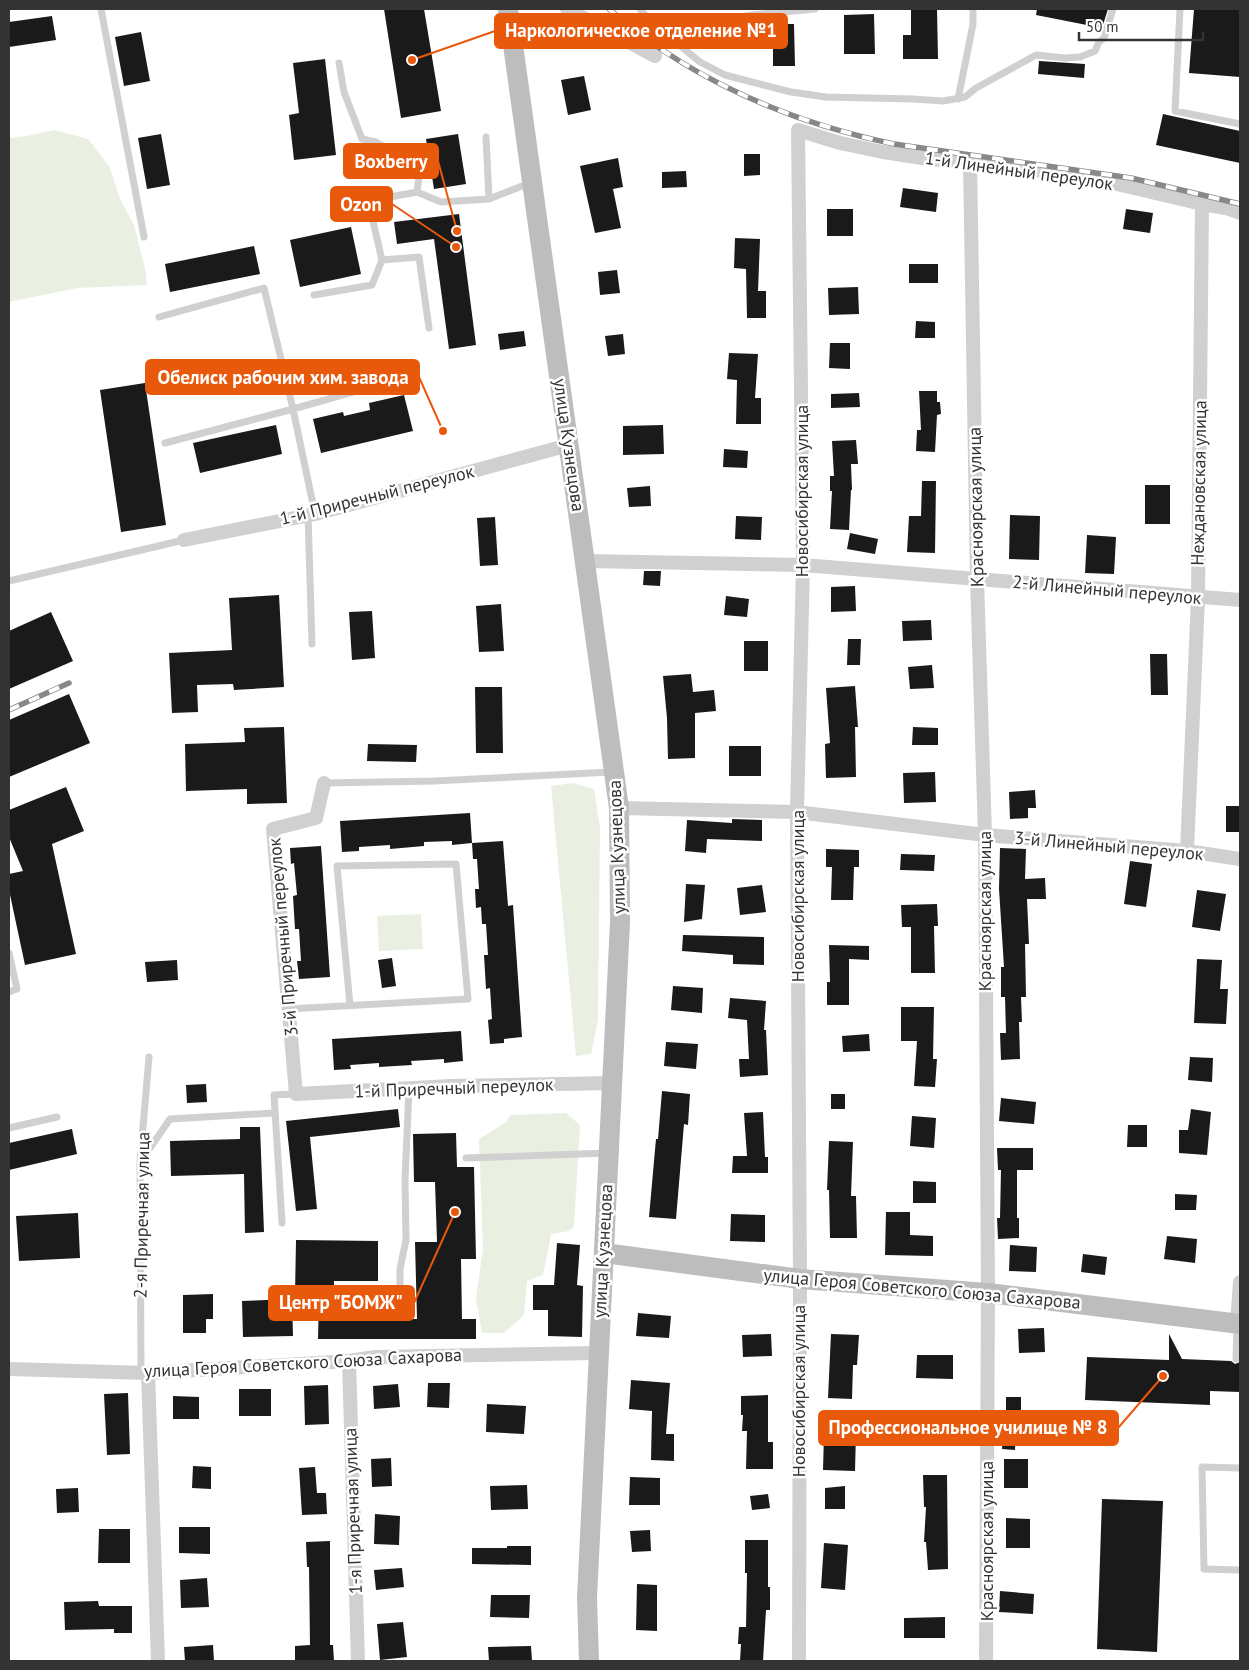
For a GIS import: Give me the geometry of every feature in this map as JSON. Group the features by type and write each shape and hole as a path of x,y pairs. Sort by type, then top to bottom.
{"main road":[{"name":"улица Кузнецова","path":"508,9 619,808 620,922 587,1598 589,1661"},
{"name":"улица Героя Советского Союза Сахарова","path":"604,1253 800,1279 988,1293 1239,1324"}],"street":[{"path":"567,9 655,56"},
{"name":"1-й Линейный переулок","path":"798,130 840,143 883,152 1083,176 1226,208 1240,213"},
{"name":"Новосибирская улица","path":"798,130 803,565 797,812 800,1279 799,1661"},
{"name":"Красноярская улица","path":"970,162 977,579 985,835 988,1293 986,1661"},
{"name":"Неждановская улица","path":"1186,851 1198,598 1202,204"},
{"name":"1-й Приречный переулок","path":"184,540 312,514 569,445"},
{"name":"2-й Линейный переулок","path":"585,561 803,565 1240,600"},
{"name":"3-й Приречный переулок","path":"296,1094 273,829 316,818 324,783"},
{"name":"3-й Линейный переулок","path":"619,808 797,812 985,835 1186,851 1240,859"},
{"name":"1-й Приречный переулок","path":"296,1094 409,1088 613,1083"},
{"path":"1239,1324 1240,1282"},
{"name":"улица Героя Советского Союза Сахарова","path":"9,1369 144,1372 349,1361 374,1357 598,1353"},
{"name":"1-я Приречная улица","path":"349,1361 358,1661"},
{"name":"2-я Приречная улица","path":"144,1372 158,1661"}],"lane":[{"path":"101,9 144,238"},
{"path":"640,9 652,23 700,62 725,75 792,92 826,97 943,101 964,97 976,88 1036,55 1065,58 1095,51 1099,42 1104,38 1112,9"},
{"path":"678,44 708,24 751,15 815,9"},
{"path":"958,99 973,24 973,9"},
{"path":"1180,9 1175,111 1240,124"},
{"path":"339,63 344,92 362,139 376,142 420,169 417,192"},
{"path":"486,137 490,199"},
{"path":"314,295 372,286 382,260 371,212 390,197 417,192 440,202 490,199 532,182"},
{"path":"382,260 419,257 429,328"},
{"path":"158,317 264,288 293,410 312,514 312,644"},
{"path":"166,444 403,378"},
{"path":"9,581 184,540"},
{"path":"324,783 434,781 614,772"},
{"path":"288,1009 468,999 456,864 337,866 350,1005"},
{"path":"9,952 17,989 9,992"},
{"name":"2-я Приречная улица","path":"144,1372 140,1162 149,1057"},
{"path":"342,1294 378,1297 400,1292 400,1270 406,1240 405,1180 409,1088"},
{"path":"282,1223 274,1095 296,1094"},
{"path":"140,1162 170,1119 274,1113"},
{"path":"9,1128 57,1117"},
{"path":"466,1158 608,1153"},
{"path":"1236,1359 1239,1324"},
{"path":"1238,1570 1204,1569 1202,1467 1240,1468"}],"green space":[{"path":"54,130 88,139 109,166 121,201 134,225 145,268 147,285 77,288 9,302 9,138"},
{"path":"573,783 594,789 600,828 598,1019 591,1054 576,1056 551,786"},
{"path":"421,914 423,949 379,951 377,916"},
{"path":"566,1113 580,1125 574,1226 569,1231 551,1234 543,1275 527,1281 524,1315 504,1333 482,1333 476,1299 483,1248 479,1139 505,1123 511,1115"}],"building":[{"path":"384,9 424,9 441,111 401,118"},
{"path":"911,9 937,9 938,59 903,59 903,35 911,35"},
{"path":"1037,9 1108,9 1102,28 1036,15"},
{"path":"1194,9 1240,9 1240,77 1189,73"},
{"path":"874,14 875,54 844,54 844,15"},
{"path":"52,16 56,40 9,47 9,22"},
{"path":"744,24 794,24 795,66 773,66 773,46 744,46"},
{"path":"141,32 150,81 124,86 115,37"},
{"path":"325,59 336,155 294,160 289,115 299,113 293,63"},
{"path":"1039,61 1085,64 1084,78 1038,74"},
{"path":"584,76 591,110 568,115 561,80"},
{"path":"1163,114 1240,131 1240,163 1156,145"},
{"path":"161,134 170,185 147,189 138,138"},
{"path":"458,134 466,184 434,189 426,139"},
{"path":"744,154 760,154 760,175 744,176"},
{"path":"618,158 623,187 613,189 621,228 595,233 580,166"},
{"path":"686,171 687,187 662,188 662,172"},
{"path":"903,188 938,193 936,212 900,207"},
{"path":"827,209 853,209 853,236 827,236"},
{"path":"1126,209 1153,213 1150,233 1123,229"},
{"path":"459,214 476,345 449,349 434,239 397,244 394,222"},
{"path":"351,227 361,274 300,287 290,240"},
{"path":"735,238 760,239 758,291 766,291 766,318 747,318 746,269 734,268"},
{"path":"254,246 260,274 170,292 165,264"},
{"path":"909,264 938,264 938,283 909,283"},
{"path":"617,270 620,293 600,295 598,272"},
{"path":"858,287 859,314 829,315 828,288"},
{"path":"916,321 935,322 935,338 915,338"},
{"path":"524,331 526,346 500,350 498,334"},
{"path":"623,334 625,354 608,356 605,336"},
{"path":"830,343 850,343 850,369 829,368"},
{"path":"729,353 758,354 755,398 761,398 761,424 736,424 737,380 727,379"},
{"path":"145,383 166,525 121,532 100,390"},
{"path":"919,391 937,391 937,402 940,402 941,414 937,415 935,452 916,451 917,430 921,430"},
{"path":"859,393 860,407 831,408 831,394"},
{"path":"404,395 413,431 321,453 313,419 343,412 344,416 370,410 369,403"},
{"path":"276,425 282,454 200,473 193,443"},
{"path":"663,425 664,454 623,455 623,426"},
{"path":"856,440 858,464 851,464 852,490 849,530 830,529 832,491 830,491 830,476 834,476 832,441"},
{"path":"724,449 748,451 747,468 723,467"},
{"path":"922,481 936,481 935,553 907,552 909,516 921,516"},
{"path":"1145,485 1170,485 1170,524 1145,524"},
{"path":"650,486 651,506 629,507 627,488"},
{"path":"1010,515 1040,516 1039,560 1009,559"},
{"path":"736,516 762,517 761,540 735,539"},
{"path":"495,517 498,565 480,566 477,518"},
{"path":"850,533 878,539 875,554 847,549"},
{"path":"1087,535 1116,537 1114,574 1085,573"},
{"path":"644,571 661,571 660,586 643,585"},
{"path":"855,586 856,611 831,612 831,587"},
{"path":"279,595 284,687 234,690 233,684 197,685 198,712 172,713 169,653 232,650 229,598"},
{"path":"726,596 749,599 747,617 724,615"},
{"path":"501,604 504,651 479,652 476,606"},
{"path":"372,611 375,658 352,660 349,612"},
{"path":"51,612 73,661 9,689 9,631"},
{"path":"931,620 932,640 903,641 902,621"},
{"path":"848,639 861,639 860,665 847,665"},
{"path":"744,641 768,641 768,671 744,671"},
{"path":"1150,654 1167,654 1168,695 1151,695"},
{"path":"932,665 934,688 910,689 908,667"},
{"path":"691,674 693,692 714,690 716,711 695,713 695,758 668,759 663,676"},
{"path":"855,686 858,727 855,727 856,777 826,778 825,744 830,743 826,688"},
{"path":"475,687 502,687 503,753 476,753"},
{"path":"69,694 90,743 9,777 9,720"},
{"path":"284,727 287,803 247,804 247,789 186,791 185,744 245,742 244,728"},
{"path":"913,727 938,728 938,745 912,745"},
{"path":"368,744 417,745 416,762 367,761"},
{"path":"729,746 761,746 761,776 729,776"},
{"path":"935,772 936,802 904,803 903,773"},
{"path":"66,787 84,831 52,844 76,954 25,965 9,890 9,874 23,871 9,837 9,810"},
{"path":"1035,790 1036,808 1028,808 1028,818 1010,819 1009,792"},
{"path":"1226,806 1240,806 1240,832 1226,832"},
{"path":"470,813 472,843 452,845 452,841 424,842 424,846 390,849 390,845 359,847 359,851 342,852 340,821"},
{"path":"732,819 762,820 762,841 707,839 706,853 685,851 687,820 732,823"},
{"path":"503,841 508,906 513,905 522,1037 504,1039 504,1043 490,1044 488,1020 492,1019 490,988 486,989 484,955 488,955 486,924 482,924 481,907 476,908 475,889 479,889 477,859 473,859 472,843"},
{"path":"321,846 330,977 299,979 297,961 301,961 299,929 295,929 293,896 297,895 294,863 291,864 290,848"},
{"path":"1000,848 1026,849 1025,879 1045,878 1046,899 1027,899 1029,944 1025,944 1026,997 1021,997 1022,1022 1019,1022 1020,1059 1001,1060 1000,1033 1006,1033 1005,997 1001,997 1001,967 1004,967 999,889"},
{"path":"826,849 859,850 859,867 854,867 853,900 831,900 832,867 826,867"},
{"path":"901,854 935,855 934,871 900,870"},
{"path":"1130,861 1152,864 1146,907 1124,904"},
{"path":"686,884 705,885 702,919 684,922"},
{"path":"762,885 766,912 740,915 737,888"},
{"path":"1197,890 1226,894 1220,931 1192,927"},
{"path":"937,904 938,926 934,926 935,973 911,973 911,927 902,927 901,905"},
{"path":"683,935 764,937 764,965 733,964 733,955 682,951"},
{"path":"829,945 869,946 869,960 849,959 849,1005 827,1005 827,982 830,982"},
{"path":"392,958 396,986 382,988 378,960"},
{"path":"1197,959 1222,960 1220,989 1228,989 1226,1024 1194,1023"},
{"path":"177,960 178,980 147,982 145,962"},
{"path":"673,986 703,988 702,1013 671,1010"},
{"path":"730,998 766,1001 764,1030 766,1030 768,1075 740,1077 739,1059 749,1059 747,1020 728,1018"},
{"path":"901,1007 934,1007 933,1059 937,1059 935,1087 914,1086 917,1041 901,1041"},
{"path":"461,1031 463,1061 444,1063 444,1059 411,1061 412,1065 379,1067 379,1063 350,1065 351,1069 334,1070 332,1039"},
{"path":"869,1034 870,1051 843,1052 842,1036"},
{"path":"666,1042 698,1044 696,1069 664,1066"},
{"path":"1190,1057 1213,1058 1212,1082 1188,1080"},
{"path":"206,1084 207,1102 187,1103 186,1085"},
{"path":"662,1091 690,1094 688,1125 684,1124 676,1219 649,1217"},
{"path":"831,1094 845,1094 845,1109 831,1109"},
{"path":"1001,1098 1036,1102 1034,1124 999,1121"},
{"path":"398,1109 400,1127 310,1137 317,1209 296,1211 286,1121"},
{"path":"1191,1109 1211,1112 1207,1155 1179,1153 1179,1130 1188,1130"},
{"path":"763,1112 765,1157 768,1157 768,1173 732,1173 733,1156 747,1156 744,1113"},
{"path":"912,1116 936,1118 934,1148 910,1146"},
{"path":"1128,1125 1147,1125 1147,1147 1127,1147"},
{"path":"240,1127 260,1127 264,1232 245,1233 244,1174 171,1176 170,1141 240,1139"},
{"path":"72,1129 77,1154 9,1170 9,1143"},
{"path":"456,1133 457,1167 474,1167 476,1259 461,1259 462,1319 476,1319 476,1339 318,1339 319,1295 295,1295 296,1240 378,1241 378,1281 334,1281 333,1319 417,1319 415,1242 437,1242 435,1182 414,1182 413,1134"},
{"path":"829,1141 853,1142 851,1196 856,1196 857,1238 830,1238 829,1190 827,1190"},
{"path":"997,1148 1033,1148 1033,1170 1017,1170 1019,1238 998,1239 997,1218 1000,1218 1001,1170 998,1170"},
{"path":"913,1181 936,1182 936,1203 913,1203"},
{"path":"1175,1194 1197,1195 1196,1210 1175,1210"},
{"path":"886,1212 910,1212 910,1235 933,1236 933,1256 885,1255"},
{"path":"78,1213 80,1258 19,1261 16,1216"},
{"path":"731,1214 765,1215 765,1242 730,1241"},
{"path":"1167,1236 1197,1239 1195,1263 1164,1259"},
{"path":"557,1243 580,1245 577,1285 583,1286 582,1337 548,1336 548,1310 533,1310 533,1285 554,1285"},
{"path":"1010,1245 1037,1247 1036,1272 1009,1271"},
{"path":"1083,1254 1107,1257 1105,1275 1081,1272"},
{"path":"213,1294 213,1319 206,1319 206,1333 183,1333 183,1295"},
{"path":"292,1299 293,1336 243,1337 242,1301"},
{"path":"638,1313 671,1316 669,1338 636,1336"},
{"path":"1044,1328 1045,1352 1019,1353 1018,1329"},
{"path":"771,1334 772,1356 743,1357 742,1335"},
{"path":"831,1334 859,1335 857,1365 853,1365 852,1399 828,1398"},
{"path":"1169,1334 1182,1359 1231,1361 1235,1364 1240,1362 1240,1392 1210,1391 1210,1405 1085,1400 1087,1357 1169,1360"},
{"path":"917,1355 953,1355 953,1379 916,1378"},
{"path":"631,1380 670,1383 666,1434 674,1434 674,1461 651,1460 652,1411 629,1409"},
{"path":"428,1383 450,1383 449,1408 427,1407"},
{"path":"398,1384 400,1407 374,1409 373,1386"},
{"path":"328,1385 329,1424 305,1425 304,1386"},
{"path":"239,1389 271,1389 271,1416 239,1416"},
{"path":"128,1393 130,1454 107,1455 104,1394"},
{"path":"768,1395 768,1442 773,1442 773,1469 746,1469 747,1431 742,1431 741,1396"},
{"path":"173,1396 199,1397 199,1419 173,1419"},
{"path":"1006,1397 1021,1397 1021,1416 1006,1416"},
{"path":"487,1404 526,1406 524,1434 486,1432"},
{"path":"928,1411 949,1413 947,1445 925,1444"},
{"path":"1004,1424 1016,1424 1015,1450 1002,1449"},
{"path":"824,1433 856,1433 855,1471 823,1470"},
{"path":"391,1458 392,1486 372,1487 371,1459"},
{"path":"1004,1459 1028,1459 1028,1488 1004,1488"},
{"path":"193,1466 211,1467 211,1489 192,1488"},
{"path":"315,1467 317,1493 326,1493 327,1514 302,1515 299,1468"},
{"path":"923,1475 947,1475 948,1569 928,1570 926,1542 924,1542 926,1507 924,1507"},
{"path":"630,1477 660,1478 660,1505 629,1505"},
{"path":"527,1485 528,1509 491,1510 490,1486"},
{"path":"845,1486 845,1509 825,1509 825,1488"},
{"path":"78,1488 79,1512 57,1513 56,1489"},
{"path":"768,1494 770,1508 752,1510 750,1496"},
{"path":"1102,1499 1163,1501 1157,1652 1097,1649"},
{"path":"375,1514 400,1516 399,1545 374,1544"},
{"path":"1006,1518 1030,1519 1030,1548 1006,1548"},
{"path":"179,1527 210,1527 210,1554 179,1553"},
{"path":"99,1529 130,1529 130,1563 98,1563"},
{"path":"650,1530 651,1551 632,1552 630,1531"},
{"path":"745,1540 768,1540 770,1610 766,1610 763,1661 740,1661 739,1627 746,1627 747,1573 745,1573"},
{"path":"330,1541 330,1645 333,1645 334,1661 295,1661 295,1646 310,1645 309,1567 307,1567 306,1542"},
{"path":"824,1543 848,1545 845,1590 821,1588"},
{"path":"507,1546 531,1546 531,1565 472,1564 472,1548 507,1548"},
{"path":"402,1568 404,1587 376,1590 374,1570"},
{"path":"207,1578 209,1607 181,1608 180,1580"},
{"path":"637,1584 657,1585 657,1631 636,1630"},
{"path":"1000,1591 1034,1594 1033,1614 999,1612"},
{"path":"491,1595 530,1595 529,1618 490,1617"},
{"path":"98,1601 99,1606 132,1606 132,1633 114,1633 114,1629 65,1630 64,1602"},
{"path":"945,1617 945,1638 904,1638 904,1618"},
{"path":"403,1622 407,1657 380,1660 377,1624"},
{"path":"213,1645 214,1661 185,1661 184,1647"},
{"path":"531,1646 532,1661 489,1661 488,1647"}],"railway":[{"path":"609,9 673,57 707,77 743,95 817,124 894,144 1131,178 1240,204"},
{"path":"9,710 69,683"}],"place":[{"name":"Наркологическое отделение №1","path":"412,60"},
{"name":"Boxberry","path":"457,231"},
{"name":"Ozon","path":"456,247"},
{"name":"Обелиск рабочим хим. завода","path":"443,431"},
{"name":"Центр \"БОМЖ\"","path":"455,1212"},
{"name":"Профессиональное училище № 8","path":"1163,1376"}]}
